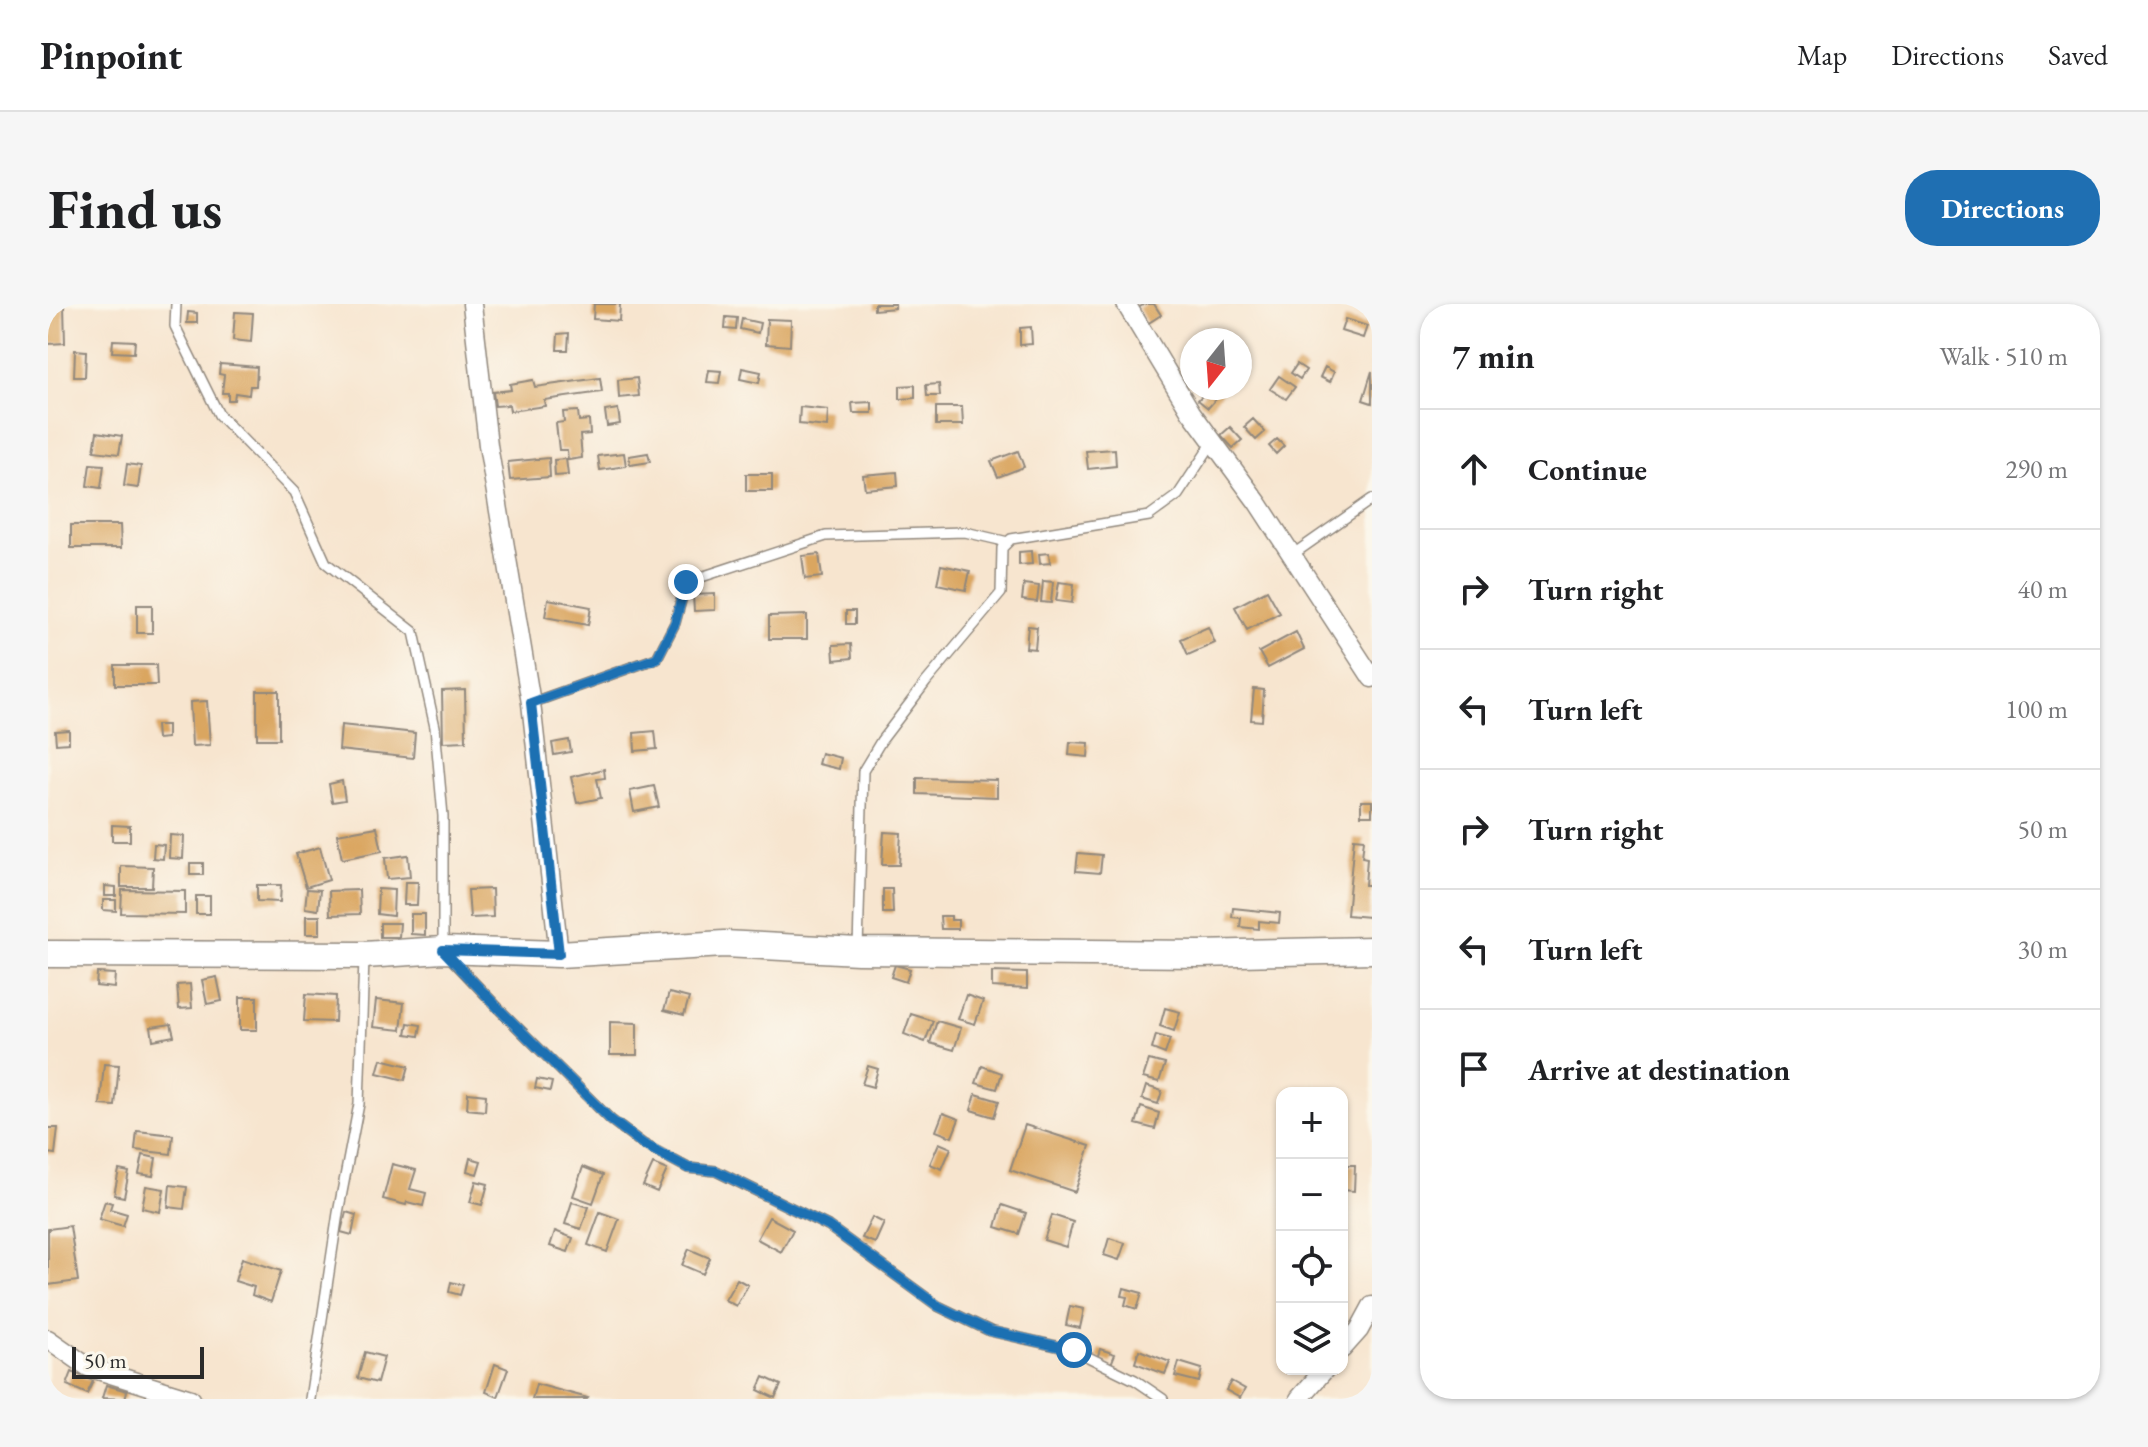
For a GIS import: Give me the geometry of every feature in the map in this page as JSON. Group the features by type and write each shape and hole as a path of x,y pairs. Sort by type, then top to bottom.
{"main road":[{"path":"48,954 364,955 443,950 559,954 724,944 858,951 1200,954 1372,950"}],"street":[{"path":"472,304 488,445 531,703 559,954"},
{"path":"1126,304 1177,389 1292,555 1372,678"},
{"path":"1348,1342 1372,1306"},
{"path":"48,1339 88,1367 191,1399"},
{"path":"1299,1399 1320,1375"}],"lane":[{"path":"176,304 175,326 219,415 294,492 326,563 414,632 435,727 438,756 443,816 443,950 611,1120 643,1144 688,1168 716,1171 828,1226 938,1306 990,1331 1074,1350 1135,1380 1163,1399"},
{"path":"858,951 863,771 881,741 917,694 1001,593 1002,548 1011,539 1149,516 1178,495 1213,442"},
{"path":"1292,555 1372,499"},
{"path":"531,703 657,658 675,623 686,582 826,536 965,532 1008,542"},
{"path":"310,1399 338,1213 359,1104 364,955"}],"building":[{"path":"594,304 620,304 619,321 593,319"},
{"path":"874,304 895,304 895,308 874,310"},
{"path":"1154,304 1161,315 1147,324 1138,308"},
{"path":"64,305 65,343 48,344 48,306"},
{"path":"188,312 197,313 197,323 187,323"},
{"path":"235,312 253,313 251,342 233,340"},
{"path":"726,317 737,318 736,330 725,329"},
{"path":"742,319 760,323 758,333 740,329"},
{"path":"767,319 791,320 790,346 766,344"},
{"path":"1345,319 1367,326 1363,338 1341,331"},
{"path":"1031,327 1032,344 1020,345 1020,328"},
{"path":"569,333 568,350 557,350 558,334"},
{"path":"113,340 135,341 134,353 112,352"},
{"path":"75,350 86,351 85,377 74,377"},
{"path":"220,364 257,367 256,386 250,386 249,395 235,393 234,400 228,400 228,393 222,393 224,375 219,374"},
{"path":"1297,364 1306,370 1300,379 1291,373"},
{"path":"1325,367 1334,372 1330,382 1320,377"},
{"path":"742,368 761,372 759,383 740,379"},
{"path":"709,370 721,371 719,383 707,382"},
{"path":"1372,371 1372,403 1363,400"},
{"path":"1279,376 1295,387 1286,399 1270,389"},
{"path":"600,378 602,392 544,400 545,406 510,411 509,405 495,406 493,392 511,390 510,384 533,380 535,387"},
{"path":"637,378 639,396 619,398 618,380"},
{"path":"939,384 940,396 927,396 926,385"},
{"path":"915,385 915,398 900,399 900,386"},
{"path":"1198,400 1215,400 1208,408"},
{"path":"872,402 872,413 853,413 852,403"},
{"path":"800,407 828,410 827,427 799,424"},
{"path":"936,407 962,407 963,425 936,425"},
{"path":"618,409 620,424 607,426 605,411"},
{"path":"578,411 579,421 589,420 590,434 580,435 582,458 568,460 567,450 559,450 556,423 564,422 563,412"},
{"path":"1253,419 1265,432 1256,440 1244,427"},
{"path":"1230,427 1242,440 1233,448 1221,435"},
{"path":"97,432 122,436 119,454 94,451"},
{"path":"1277,439 1284,446 1276,454 1269,446"},
{"path":"1115,449 1116,466 1088,469 1086,451"},
{"path":"1018,451 1024,467 998,477 991,461"},
{"path":"624,453 626,466 600,470 598,456"},
{"path":"648,453 650,462 630,465 629,456"},
{"path":"549,458 550,477 510,480 508,462"},
{"path":"566,459 568,475 555,476 554,460"},
{"path":"90,464 104,465 101,488 87,486"},
{"path":"127,464 141,466 138,488 124,486"},
{"path":"897,472 898,486 865,489 863,475"},
{"path":"746,474 772,474 772,491 746,491"},
{"path":"71,525 120,525 121,548 71,548"},
{"path":"1031,551 1032,564 1019,565 1019,552"},
{"path":"1049,553 1050,563 1040,564 1039,554"},
{"path":"819,554 822,577 805,579 802,556"},
{"path":"941,565 970,571 966,590 937,584"},
{"path":"1043,581 1053,582 1051,603 1041,602"},
{"path":"1059,582 1074,584 1072,603 1056,601"},
{"path":"1024,584 1039,586 1037,602 1022,600"},
{"path":"1267,590 1280,613 1247,630 1235,607"},
{"path":"715,594 715,610 694,611 693,595"},
{"path":"548,599 591,607 588,625 545,617"},
{"path":"137,605 152,605 152,633 137,633"},
{"path":"846,611 855,611 855,624 846,624"},
{"path":"807,615 807,639 769,639 769,616"},
{"path":"1028,626 1037,627 1035,649 1026,648"},
{"path":"1208,627 1215,643 1188,655 1181,639"},
{"path":"1296,632 1304,649 1268,668 1259,652"},
{"path":"851,644 852,658 834,660 833,645"},
{"path":"115,665 156,665 157,685 115,685"},
{"path":"1254,689 1264,690 1262,721 1251,720"},
{"path":"465,690 466,741 443,742 442,691"},
{"path":"257,691 279,691 279,739 257,739"},
{"path":"207,701 210,745 192,746 190,702"},
{"path":"156,725 167,725 167,738 157,739"},
{"path":"341,725 415,733 413,758 339,750"},
{"path":"69,730 69,743 56,744 55,731"},
{"path":"655,731 657,749 635,751 634,733"},
{"path":"569,740 571,752 554,755 552,743"},
{"path":"1070,742 1089,743 1088,757 1069,755"},
{"path":"821,753 841,758 839,769 818,764"},
{"path":"604,769 605,778 597,779 601,798 577,803 571,777"},
{"path":"917,778 997,780 997,797 917,794"},
{"path":"342,781 345,800 332,802 329,784"},
{"path":"654,786 659,807 634,812 630,791"},
{"path":"1361,801 1372,801 1372,815 1361,815"},
{"path":"112,825 130,826 130,841 112,841"},
{"path":"377,827 382,851 342,859 337,834"},
{"path":"884,832 901,833 899,865 882,865"},
{"path":"170,835 184,836 183,859 169,858"},
{"path":"1354,838 1364,839 1362,857 1367,858 1365,885 1372,885 1369,917 1347,915"},
{"path":"154,844 164,845 163,859 153,858"},
{"path":"320,847 329,880 306,887 296,854"},
{"path":"1078,853 1102,855 1100,873 1076,871"},
{"path":"408,855 410,877 387,879 385,858"},
{"path":"190,863 203,863 203,875 190,875"},
{"path":"121,866 153,867 152,887 121,887"},
{"path":"405,882 418,882 417,905 404,905"},
{"path":"257,885 281,885 280,902 257,901"},
{"path":"105,886 116,887 116,896 105,896"},
{"path":"307,889 320,890 318,910 305,908"},
{"path":"378,889 394,890 393,916 377,914"},
{"path":"492,889 493,917 470,918 468,890"},
{"path":"883,889 892,889 893,913 883,913"},
{"path":"122,890 185,891 185,914 121,913"},
{"path":"359,890 360,914 330,915 329,891"},
{"path":"196,896 210,896 210,914 196,914"},
{"path":"103,900 116,900 116,911 103,910"},
{"path":"1233,908 1280,913 1279,923 1259,921 1259,929 1240,927 1241,918 1232,917"},
{"path":"411,914 425,914 425,935 411,934"},
{"path":"306,916 320,916 320,934 306,934"},
{"path":"940,916 958,920 958,929 941,929"},
{"path":"380,923 400,923 399,937 380,937"},
{"path":"895,965 910,969 906,982 891,977"},
{"path":"992,972 1027,973 1027,989 992,987"},
{"path":"97,973 115,974 114,988 96,986"},
{"path":"217,977 222,1001 207,1004 202,980"},
{"path":"190,984 192,1008 179,1009 177,985"},
{"path":"669,993 689,998 684,1015 664,1010"},
{"path":"306,994 336,996 335,1022 304,1021"},
{"path":"966,995 983,1001 975,1024 958,1019"},
{"path":"240,997 257,997 257,1030 240,1030"},
{"path":"376,1000 404,1003 401,1030 373,1027"},
{"path":"1165,1008 1180,1012 1174,1031 1160,1026"},
{"path":"911,1014 933,1021 925,1042 904,1034"},
{"path":"937,1021 961,1028 954,1050 930,1043"},
{"path":"610,1022 637,1023 637,1055 610,1055"},
{"path":"408,1023 421,1025 419,1036 406,1034"},
{"path":"171,1024 174,1036 153,1040 151,1027"},
{"path":"1156,1035 1170,1039 1165,1054 1152,1049"},
{"path":"381,1059 409,1066 405,1080 377,1073"},
{"path":"1149,1060 1165,1064 1159,1082 1143,1078"},
{"path":"104,1064 119,1065 115,1106 100,1105"},
{"path":"868,1066 878,1069 873,1087 862,1084"},
{"path":"982,1066 1002,1073 997,1089 976,1083"},
{"path":"537,1079 552,1082 550,1091 535,1088"},
{"path":"1146,1086 1162,1091 1158,1104 1142,1099"},
{"path":"468,1093 486,1095 485,1111 467,1109"},
{"path":"976,1094 999,1101 994,1117 971,1110"},
{"path":"1141,1107 1159,1113 1155,1129 1136,1124"},
{"path":"943,1113 959,1119 952,1137 936,1131"},
{"path":"1025,1125 1090,1146 1075,1192 1010,1170"},
{"path":"48,1128 58,1128 55,1154 48,1153"},
{"path":"137,1131 173,1135 171,1154 135,1150"},
{"path":"939,1143 951,1148 942,1169 930,1164"},
{"path":"143,1155 156,1158 153,1176 139,1174"},
{"path":"470,1158 481,1161 477,1174 467,1171"},
{"path":"392,1164 416,1170 410,1189 426,1193 423,1206 383,1199"},
{"path":"653,1164 667,1170 657,1192 643,1186"},
{"path":"1348,1165 1355,1165 1354,1191 1348,1190"},
{"path":"583,1167 603,1175 593,1203 573,1196"},
{"path":"119,1170 129,1172 124,1197 114,1195"},
{"path":"476,1181 488,1184 482,1205 470,1202"},
{"path":"170,1185 187,1187 184,1209 168,1207"},
{"path":"146,1186 164,1189 160,1212 142,1208"},
{"path":"105,1201 112,1203 110,1209 127,1214 123,1226 99,1219"},
{"path":"572,1202 589,1207 581,1229 565,1224"},
{"path":"1002,1205 1026,1213 1019,1234 996,1227"},
{"path":"346,1212 356,1215 352,1235 341,1232"},
{"path":"600,1212 619,1219 607,1252 588,1245"},
{"path":"1052,1215 1073,1222 1066,1247 1044,1240"},
{"path":"769,1217 793,1230 781,1252 757,1239"},
{"path":"872,1217 884,1223 875,1243 862,1238"},
{"path":"70,1226 78,1281 48,1285 48,1229"},
{"path":"555,1231 573,1238 568,1252 550,1246"},
{"path":"1109,1238 1125,1243 1119,1260 1104,1255"},
{"path":"689,1249 710,1258 703,1274 682,1265"},
{"path":"242,1258 281,1271 271,1302 252,1295 254,1287 235,1281"},
{"path":"737,1279 748,1285 736,1306 725,1300"},
{"path":"451,1282 463,1285 460,1295 449,1292"},
{"path":"1124,1288 1142,1293 1137,1309 1125,1305 1127,1297 1122,1296"},
{"path":"1070,1306 1084,1309 1080,1328 1066,1325"},
{"path":"1100,1349 1115,1354 1111,1364 1097,1359"},
{"path":"1139,1350 1170,1362 1165,1374 1135,1363"},
{"path":"365,1352 384,1357 377,1383 358,1378"},
{"path":"1179,1362 1202,1369 1199,1382 1175,1376"},
{"path":"495,1364 508,1369 498,1397 486,1392"},
{"path":"72,1372 93,1381 87,1394 67,1385"},
{"path":"764,1377 781,1385 775,1398 758,1390"},
{"path":"1231,1381 1245,1389 1240,1398 1226,1390"},
{"path":"536,1384 588,1398 532,1399"},
{"path":"106,1385 127,1391 125,1399 102,1398"}],"route":[{"path":"686,582 675,623 657,658 531,703 559,954 443,950 611,1120 643,1144 688,1168 716,1171 828,1226 938,1306 990,1331 1074,1350"}]}
